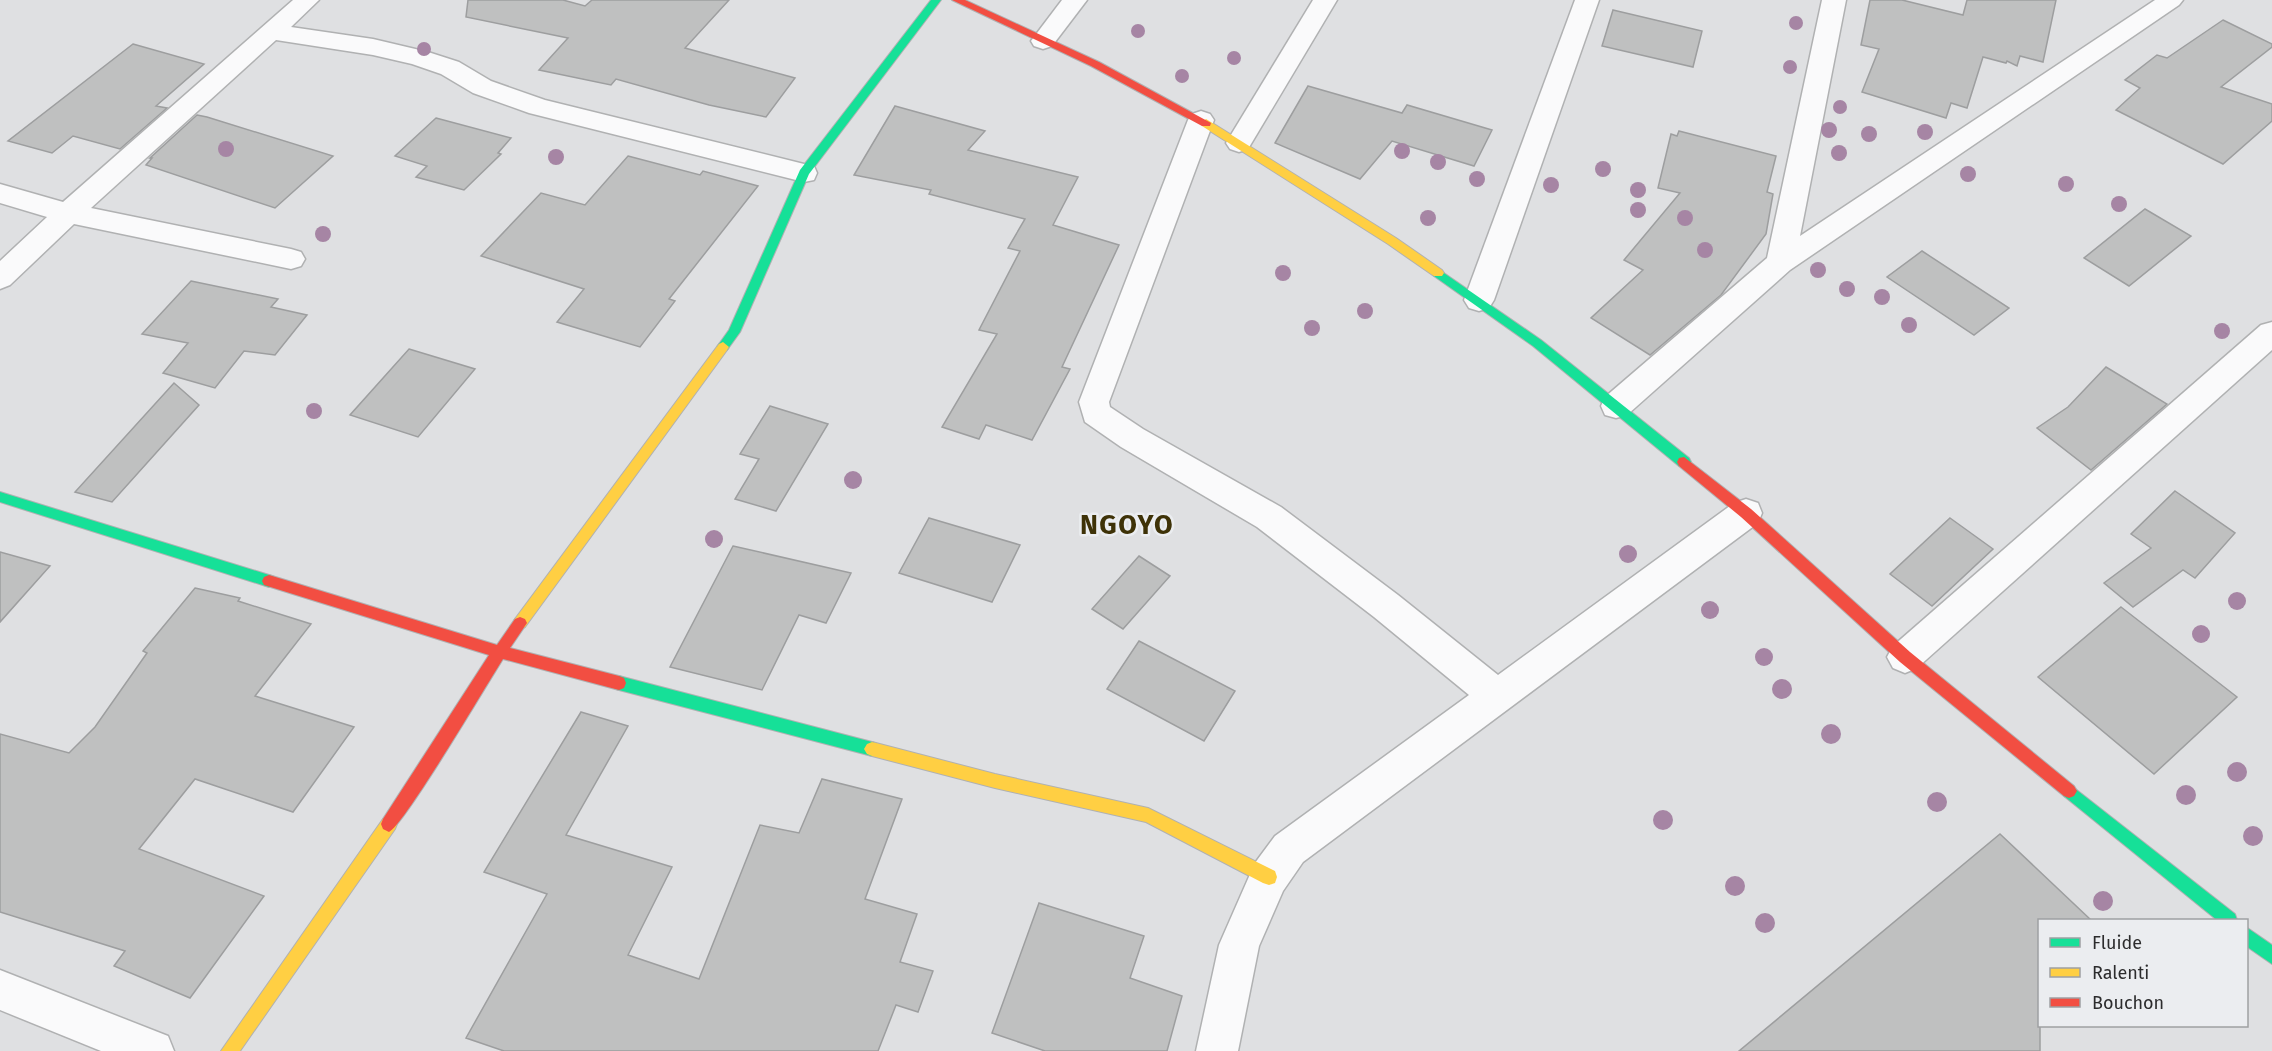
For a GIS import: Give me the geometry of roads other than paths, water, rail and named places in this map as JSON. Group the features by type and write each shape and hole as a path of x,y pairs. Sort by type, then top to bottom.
{"main road":[{"path":"230,1051 419,781 499,652 734,333 804,173 936,0"},
{"path":"957,0 1095,64 1201,120 1392,241 1479,300 1537,342 1746,513 1905,657 2227,919"},
{"path":"0,497 499,652 995,781 1148,815 1269,877"},
{"path":"2248,936 2272,956"}],"street":[{"path":"276,0 304,3"},
{"path":"1043,41 1075,0"},
{"path":"1239,143 1325,0"},
{"path":"1479,300 1587,0"},
{"path":"1780,263 1834,0"},
{"path":"1616,406 1780,263 2171,0"},
{"path":"0,278 68,213 304,3"},
{"path":"272,32 373,47 419,58 450,68 482,87 538,107 804,173"},
{"path":"1201,120 1094,402 1096,413 1132,438 1269,517 1386,606 1497,696"},
{"path":"0,193 68,213 291,259"},
{"path":"1905,657 2272,333"},
{"path":"1217,1051 1239,945 1269,877 1289,849 1746,513"},
{"path":"0,990 153,1051"}],"district":[{"name":"NGOYO","path":"1127,525"}]}
